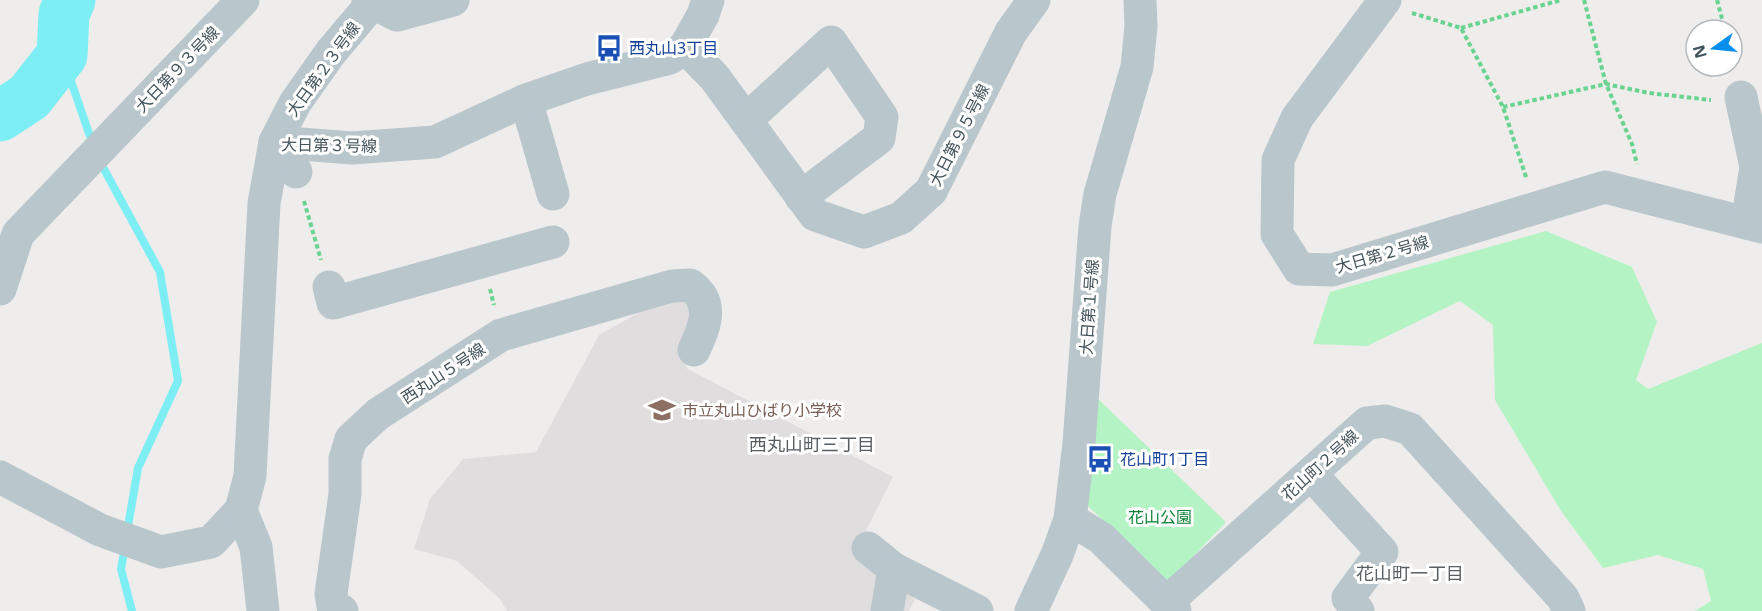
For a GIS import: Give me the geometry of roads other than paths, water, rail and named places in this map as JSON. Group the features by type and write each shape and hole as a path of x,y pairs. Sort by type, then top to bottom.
{"street":[{"name":"大日第９３号線","path":"1,281 18,234 243,0"},
{"path":"372,1 397,15 453,0"},
{"path":"685,47 703,15 708,0"},
{"name":"大日第９５号線","path":"685,47 715,78 815,215 864,232 901,218 931,191 1011,32 1034,0"},
{"name":"大日第１号線","path":"1031,611 1057,555 1070,519 1079,443 1095,226 1100,194 1137,67 1141,27 1140,0"},
{"name":"大日第２３号線","path":"275,142 295,103 331,52 372,1"},
{"name":"大日第２号線","path":"1384,2 1297,118 1278,160 1277,234 1299,269 1332,270 1605,187 1754,225"},
{"path":"746,120 831,42 882,117 879,138 801,197"},
{"name":"大日第３号線","path":"0,477 108,533 161,552 211,542 241,510 250,476 264,203 275,142 352,148 435,142 526,100 587,79 670,58 685,47"},
{"path":"526,100 553,194"},
{"path":"1742,100 1756,166 1754,225"},
{"path":"275,142 296,171"},
{"path":"329,287 333,303 553,242"},
{"name":"西丸山５号線","path":"342,611 333,606 331,594 345,494 345,459 351,439 378,414 501,335 672,286 690,285 699,291 706,310 704,327 694,350"},
{"name":"花山町２号線","path":"1171,606 1367,423 1385,421 1410,429 1563,598 1569,611"},
{"path":"1311,474 1382,552 1348,598 1358,611"},
{"path":"241,510 256,547 263,611"},
{"path":"1070,519 1101,538 1171,606"},
{"path":"868,548 894,569 976,611"},
{"path":"887,611 894,569"}],"waterway":[{"path":"0,116 29,97 62,55 64,14 70,0"},
{"path":"62,55 93,145"},
{"path":"99,160 160,272 178,381 138,468 127,532"},
{"path":"125,547 121,569 132,611"}],"place":[{"name":"西丸山3丁目","path":"609,48"},
{"name":"市立丸山ひばり小学校","path":"662,410"},
{"name":"花山町1丁目","path":"1100,459"}],"district":[{"name":"西丸山町三丁目","path":"812,445"},
{"name":"花山町一丁目","path":"1410,574"}],"park label":[{"name":"花山公園","path":"1160,517"}]}
